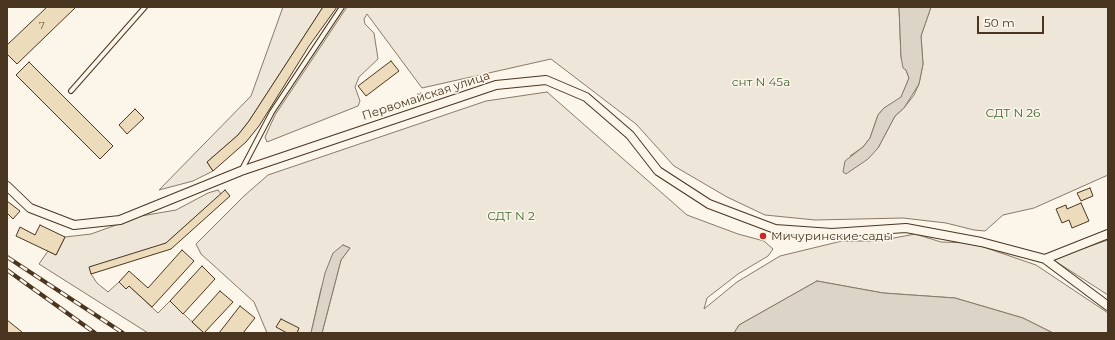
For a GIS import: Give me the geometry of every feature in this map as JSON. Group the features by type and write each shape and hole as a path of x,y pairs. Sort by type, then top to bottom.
{"street":[{"name":"Первомайская улица","path":"7,186 30,208 74,225 120,220 241,171 496,85 546,80 586,97 630,135 658,171 709,204 775,229 832,233 906,228 981,242 1045,259 1108,306"},
{"path":"1045,259 1108,234"}],"lane":[{"path":"71,91 145,7"},
{"path":"241,171 272,112 342,7"}],"green space":[{"path":"283,7 323,7 249,121 238,135 207,162 213,171 193,181 159,190 251,96"},
{"path":"347,7 899,7 901,57 909,78 901,98 884,108 878,115 870,138 863,147 850,156 878,148 895,116 904,108 914,95 919,84 923,64 921,36 931,7 1108,7 1108,175 1034,208 1003,215 985,231 974,230 946,223 903,218 815,220 765,215 727,197 674,166 636,124 551,59 422,88 367,14 364,19 365,24 374,33 378,59 359,77 355,87 360,101 358,106 267,142 265,137 275,115"},
{"name":"СДТ N 2","path":"547,92 687,215 738,234 764,241 773,249 768,256 738,274 707,298 704,309 737,282 780,256 842,241 878,241 915,234 941,242 972,243 1036,265 1108,313 1108,333 1053,333 1023,318 955,298 883,293 817,281 739,325 734,333 322,333 341,260 350,248 343,245 321,289 311,333 267,333 254,302 201,254 196,244 244,196 268,175 486,101"},
{"path":"218,190 221,194 166,243 91,274 97,283 108,292 119,282 126,289 129,286 158,313 170,301 204,333 148,333 39,264 48,251 56,255 65,237 91,234 141,216 176,210 208,193"},
{"path":"1108,240 1108,295 1052,259"}],"shaded area":[{"path":"899,7 931,7 921,36 923,64 919,84 904,108 895,116 878,148 868,159 846,174 843,172 845,161 863,147 870,138 878,115 884,108 901,97 909,78 906,70 903,68 901,57"},
{"path":"343,245 350,248 341,260 322,333 311,333 325,273 333,253"},
{"path":"817,281 883,293 955,298 1023,318 1053,333 734,333 739,325"}],"building":[{"path":"47,7 76,7 17,64 7,54 7,45"},
{"path":"323,7 337,7 309,46 259,126 246,142 213,171 207,162 238,135 249,121"},
{"path":"391,61 399,71 366,96 358,86"},
{"path":"29,62 113,146 100,159 16,75"},
{"path":"135,109 144,118 127,134 119,125"},
{"path":"1090,188 1093,196 1081,201 1077,193"},
{"path":"225,190 230,196 171,249 91,274 89,267 166,243"},
{"path":"7,201 20,211 13,219 7,213"},
{"path":"1081,203 1089,221 1072,228 1069,220 1062,223 1056,209 1066,205 1067,209"},
{"path":"40,225 65,237 56,255 16,236 20,227 35,235"},
{"path":"182,250 194,261 152,307 129,286 126,289 119,282 129,271 148,288"},
{"path":"202,266 215,279 183,314 170,301"},
{"path":"220,291 233,302 204,333 192,322"},
{"path":"240,306 255,318 243,333 219,333"},
{"path":"281,319 299,328 297,333 287,333 276,327"},
{"path":"7,320 22,332 23,333 7,333"}],"railway":[{"path":"7,257 123,333"},
{"path":"7,270 95,333"}],"place":[{"name":"Мичуринские сады","path":"763,236"}],"park label":[{"name":"снт N 45а","path":"761,82"},
{"name":"СДТ N 26","path":"1013,113"}]}
